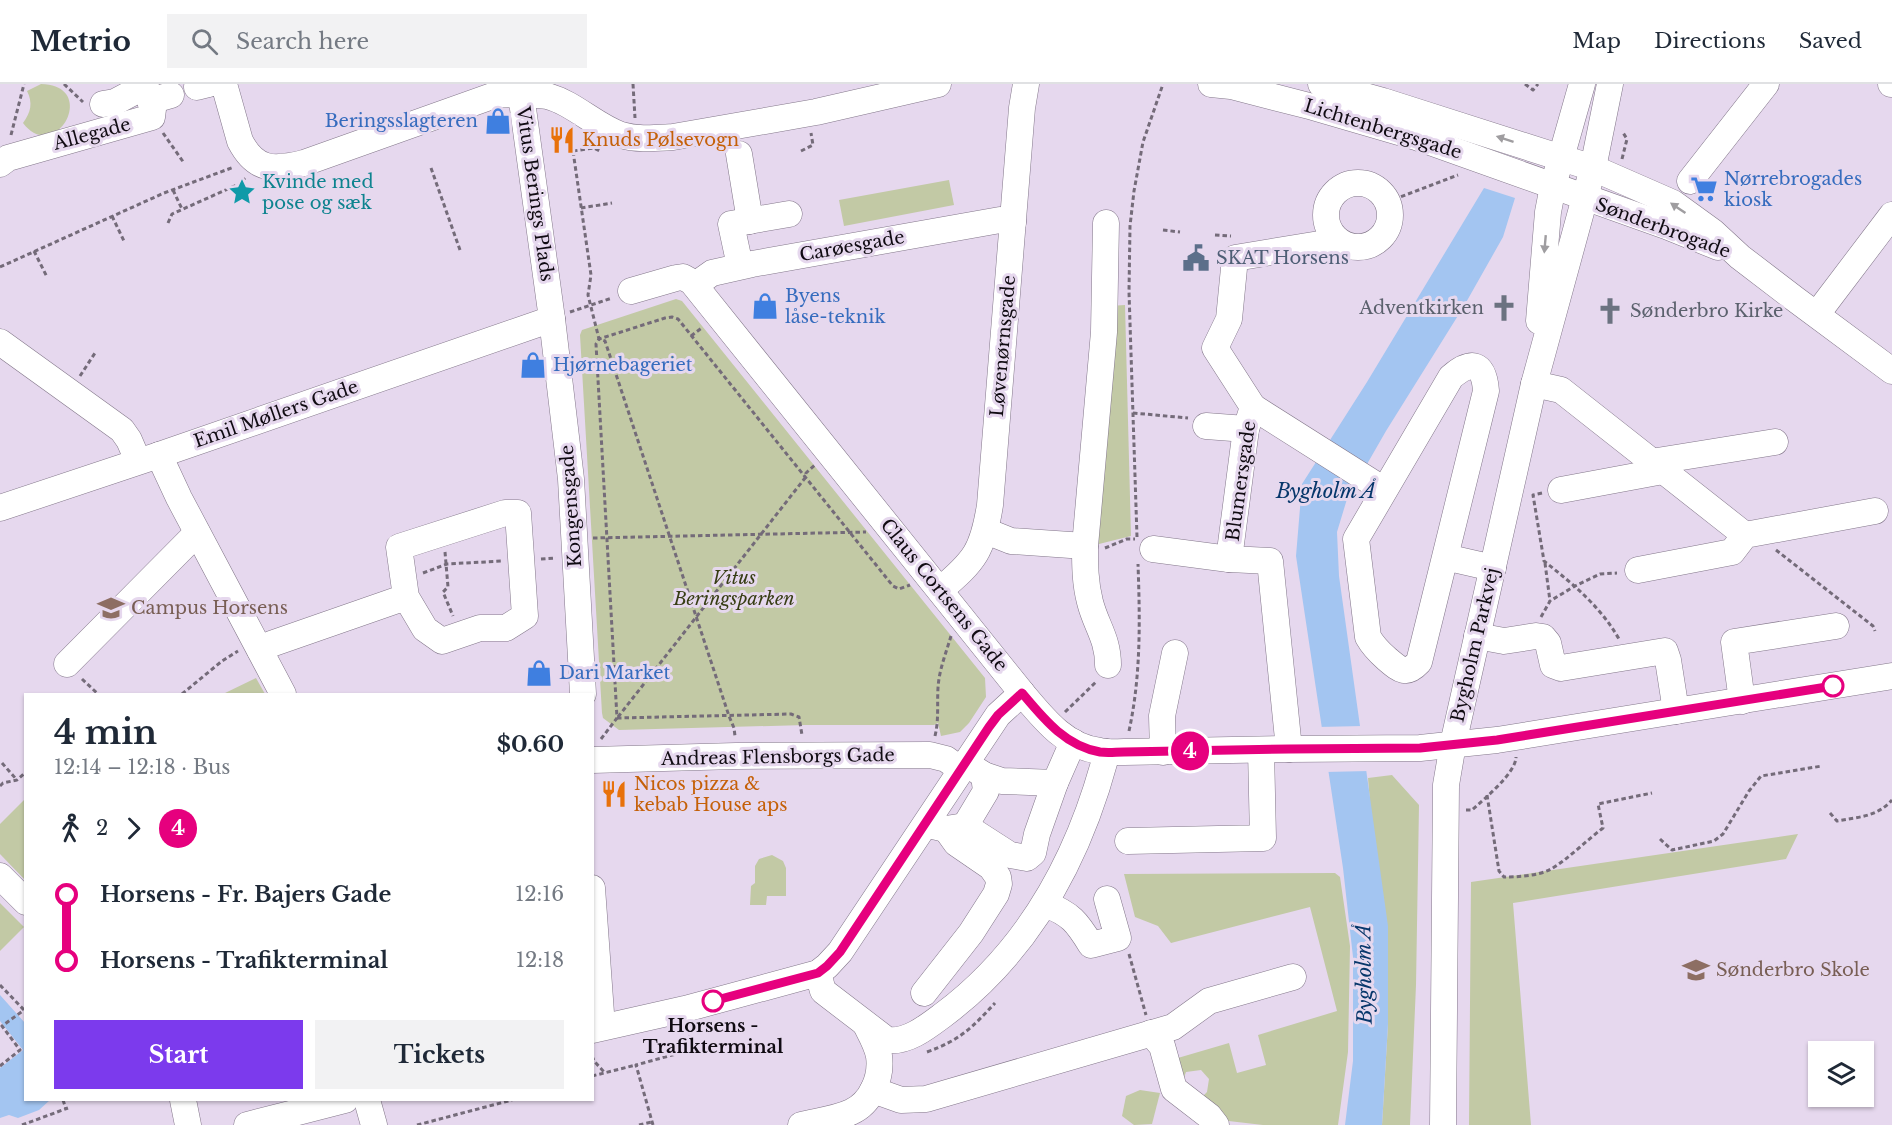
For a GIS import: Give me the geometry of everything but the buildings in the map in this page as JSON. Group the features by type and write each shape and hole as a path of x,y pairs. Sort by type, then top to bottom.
{"street":[{"path":"224,84 240,141 255,161 277,168 304,163 495,95 521,94"},
{"name":"Vitus Berings Plads","path":"552,318 521,94 550,94 608,129 636,138 673,137 816,112 938,84"},
{"name":"Løvenørnsgade","path":"933,582 973,559 980,549 986,531 1022,108 1026,84"},
{"name":"Lichtenbergsgade","path":"1211,84 1231,86 1313,106 1416,137 1585,199"},
{"name":"Lichtenbergsgade","path":"1321,84 1383,101 1593,168"},
{"name":"Bygholm Parkvej","path":"1534,384 1552,186 1582,84"},
{"name":"Bygholm Parkvej","path":"1443,1125 1446,785 1453,744 1534,384 1593,168 1610,84"},
{"path":"1690,181 1766,84"},
{"name":"Allegade","path":"4,161 153,97"},
{"path":"103,104 153,97"},
{"path":"738,154 750,221"},
{"name":"Sønderbrogade","path":"1593,168 1673,203 1713,232 1740,257 1892,371"},
{"path":"1361,183 1370,185 1377,189 1388,202 1390,220 1382,237 1375,243 1357,247 1348,246 1338,241 1327,224 1328,203 1343,186 1361,183"},
{"name":"Sønderbrogade","path":"1585,199 1666,226 1740,257"},
{"path":"740,266 730,224 789,214"},
{"path":"1816,314 1892,215"},
{"name":"Carøesgade","path":"695,285 712,273 740,266 1000,220 1013,222"},
{"path":"1107,224 1104,332 1085,546 1085,576 1090,604 1108,650 1108,664"},
{"name":"Blumersgade","path":"1299,749 1270,561 1229,559 1250,418 1215,348 1229,319 1235,258 1338,241"},
{"path":"631,291 683,277 695,285"},
{"name":"Claus Cortsens Gade","path":"695,285 1022,693 1050,726 1084,747 1115,752 1420,748 1514,737 1892,676"},
{"name":"Emil Møllers Gade","path":"0,507 552,318"},
{"name":"Kongensgade","path":"552,318 571,479 583,693"},
{"path":"0,342 122,430 148,458 197,533 282,693"},
{"path":"1472,365 1480,369 1485,376 1486,390 1445,557 1419,662 1413,668 1398,669 1374,647 1368,637 1356,540 1375,484 1452,377 1462,367 1472,365"},
{"path":"1534,384 1561,390 1657,466 1756,533"},
{"path":"1206,426 1250,418 1308,442 1375,484"},
{"path":"1561,490 1657,466 1775,442"},
{"path":"1638,570 1732,552 1756,533 1875,511"},
{"path":"505,513 519,513 521,560 525,616 506,628 480,628 442,641 425,629 405,588 399,547 505,513"},
{"path":"986,531 1011,541 1085,546"},
{"path":"68,664 197,533"},
{"path":"1142,550 1229,559"},
{"path":"1445,557 1493,568"},
{"path":"257,645 271,644 405,588"},
{"path":"1742,701 1734,642 1836,626"},
{"path":"1477,636 1504,641 1543,637 1548,643 1553,665 1560,668 1665,651 1676,711"},
{"path":"1163,752 1162,716 1176,653"},
{"path":"945,826 970,769 998,715 1022,693"},
{"path":"945,826 1010,855 1027,858 1033,853 1037,834 1055,783 1073,742"},
{"path":"1128,841 1263,838 1261,750"},
{"path":"818,973 823,990 886,1040 898,1042 928,1027 988,978 1009,954 1045,904 1080,833 1101,774 1115,752"},
{"name":"Andreas Flensborgs Gade","path":"597,760 736,756 930,755 1002,781 1055,783"},
{"path":"594,944 597,1028 682,1009 818,973 840,952 945,826 986,791 970,769"},
{"path":"924,993 971,933 996,894 999,884 998,877 991,867 956,843 945,826"},
{"path":"0,876 24,900"},
{"path":"1045,904 1077,921 1091,945 1118,938 1107,899"},
{"path":"873,1090 901,1100 926,1099 1173,1027 1209,1002 1293,977"},
{"path":"801,1125 851,1112 870,1097 879,1071 879,1056 866,1025"},
{"path":"1151,1033 1162,1046 1174,1089 1209,1116 1216,1125"},
{"path":"183,1101 188,1125"},
{"path":"247,1125 341,1101"}],"path":[{"path":"4,161 24,84"},
{"path":"633,84 636,138"},
{"path":"1115,752 1136,693 1139,663 1142,550 1133,413 1129,292 1130,226 1137,166 1163,84"},
{"path":"1525,84 1533,90 1538,84"},
{"path":"550,94 554,117 570,132 591,275 588,296 599,339"},
{"path":"153,97 184,163"},
{"path":"573,151 594,148 605,153"},
{"path":"1388,202 1460,174 1466,155"},
{"path":"0,267 173,190 255,161"},
{"path":"168,223 172,214 239,184 255,161"},
{"path":"431,168 460,250"},
{"path":"173,190 182,209"},
{"path":"581,208 612,203"},
{"path":"112,216 123,241"},
{"path":"1163,230 1180,232"},
{"path":"34,251 47,277"},
{"path":"552,318 631,291"},
{"path":"616,718 596,344 599,339 665,318 678,319 893,586 899,589 933,582"},
{"path":"599,339 605,341 734,728 736,756"},
{"path":"69,392 95,352"},
{"path":"1133,413 1203,419 1206,426"},
{"path":"597,760 600,740 616,718 805,478 806,473 830,453"},
{"path":"1550,601 1533,495 1561,490"},
{"path":"405,588 447,564 521,560 574,548 608,537 868,532 883,519"},
{"path":"1756,533 1872,626 1875,631"},
{"path":"442,534 448,587 443,592 460,634"},
{"path":"1085,546 1098,549 1109,547 1126,539 1142,550"},
{"path":"1545,561 1602,612 1624,649 1626,657"},
{"path":"1536,636 1541,616 1550,601 1600,574 1638,570"},
{"path":"930,755 937,728 938,685 943,662 953,628 964,619"},
{"path":"183,693 222,661 257,645"},
{"path":"1050,726 1100,679 1108,664"},
{"path":"616,718 796,715 801,723 803,755"},
{"path":"1446,810 1472,810 1516,765 1514,737"},
{"path":"2,763 17,780"},
{"path":"1659,839 1672,850 1714,841 1723,834 1749,791 1761,776 1822,766"},
{"path":"0,786 3,783 17,780 24,774"},
{"path":"1487,795 1498,871 1504,877 1523,876 1550,870 1603,828 1598,804 1652,793"},
{"path":"1830,813 1837,821 1874,815 1892,800"},
{"path":"1118,938 1128,950 1151,1033"},
{"path":"0,985 24,1010"},
{"path":"594,1076 694,1049 682,1009"},
{"path":"0,1066 20,1050 2,1026 24,1012"},
{"path":"594,1061 605,1073"},
{"path":"636,1065 652,1123 639,1125"},
{"path":"22,1125 67,1108 64,1101"},
{"path":"417,1125 508,1101"}],"green space":[{"path":"41,84 59,88 68,97 70,108 59,130 48,135 36,134 23,123 30,107 27,91"},
{"path":"949,180 954,205 844,226 839,200"},
{"name":"Vitus Beringsparken","path":"676,299 682,301 985,678 986,697 969,723 960,732 941,736 938,723 934,725 805,725 619,730 603,718 580,335 582,330"},
{"path":"1125,305 1131,536 1091,546 1109,306"},
{"path":"256,678 264,693 225,693"},
{"path":"1392,775 1419,805 1416,985 1410,1125 1382,1125 1388,1024 1368,778"},
{"path":"24,800 24,879 0,854 0,824"},
{"path":"1798,834 1786,859 1513,903 1531,1125 1469,1125 1471,882"},
{"path":"772,855 783,861 786,868 786,896 767,896 766,905 750,905 751,886 755,883 755,866 759,859"},
{"path":"1335,873 1340,877 1350,946 1348,1052 1338,1125 1263,1125 1220,1120 1197,1102 1207,1092 1209,1079 1201,1070 1186,1072 1181,1086 1171,1060 1229,1043 1237,1073 1266,1065 1258,1035 1337,1011 1310,907 1171,943 1158,926 1135,917 1124,874"},
{"path":"0,903 24,927 0,951"},
{"path":"1140,1090 1160,1093 1152,1124 1134,1125 1122,1116 1126,1096"}],"water":[{"name":"Bygholm Å","path":"1484,188 1515,198 1503,237 1347,499 1337,532 1339,576 1388,926 1388,1024 1382,1125 1345,1125 1353,1061 1353,957 1343,868 1296,556 1302,484 1367,382"},
{"path":"0,995 24,1022 24,1101 49,1101 39,1110 18,1118 9,1115 0,1118 0,1068 23,1050 0,1021"}],"pier":[{"path":"1363,726 1369,771 1325,772 1318,727"}],"bus line":[{"name":"4","path":"713,1001 818,973 827,966 840,952 989,727 1011,701 1022,693 1050,726 1073,742 1100,752 1124,752 1420,748 1497,740 1833,686"}],"place":[{"name":"Beringsslagteren","path":"498,121"},
{"name":"Knuds Pølsevogn","path":"562,140"},
{"name":"Nørrebrogades kiosk","path":"1704,189"},
{"name":"Kvinde med pose og sæk","path":"242,192"},
{"name":"SKAT Horsens","path":"1196,258"},
{"name":"Byens låse-teknik","path":"765,306"},
{"name":"Adventkirken","path":"1504,308"},
{"name":"Sønderbro Kirke","path":"1610,311"},
{"name":"Hjørnebageriet","path":"533,365"},
{"name":"Campus Horsens","path":"111,608"},
{"name":"Dari Market","path":"539,673"},
{"name":"Nicos pizza & kebab House aps","path":"614,794"},
{"name":"Sønderbro Skole","path":"1696,970"},
{"name":"Horsens - Trafikterminal","path":"713,1001"}]}
